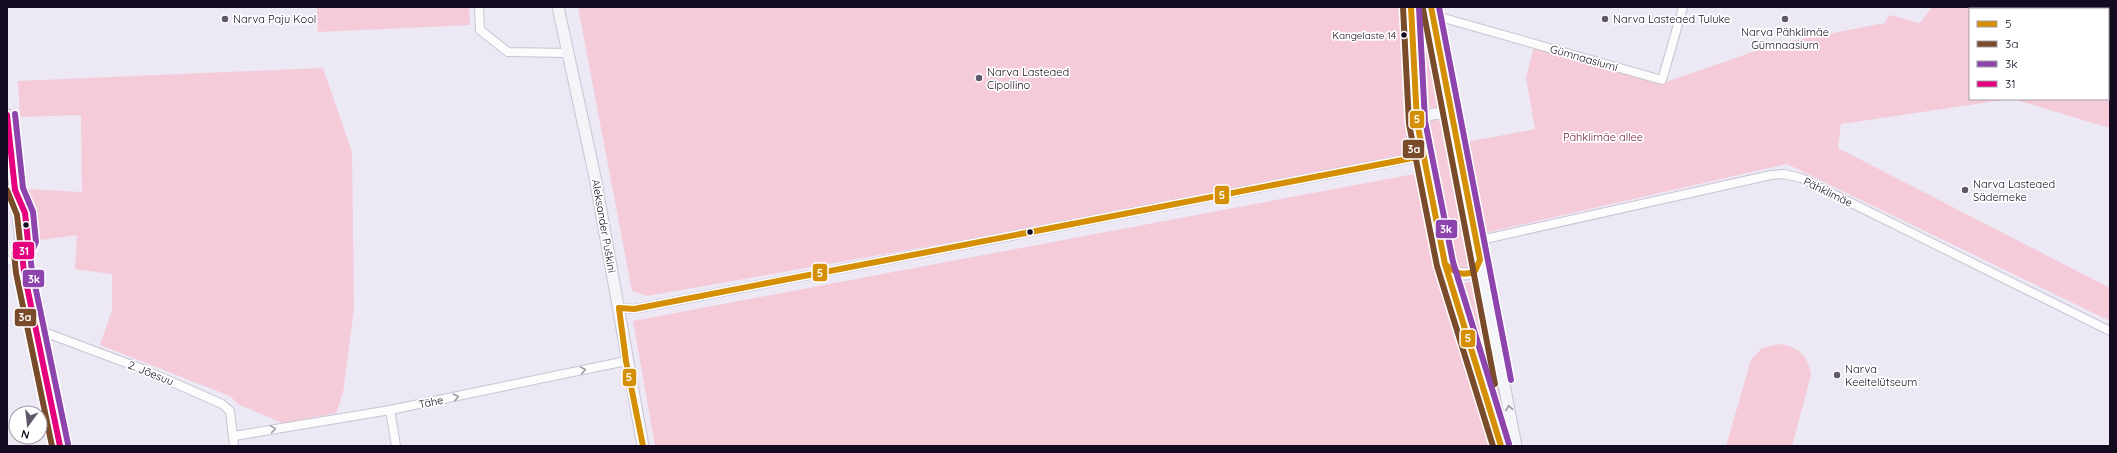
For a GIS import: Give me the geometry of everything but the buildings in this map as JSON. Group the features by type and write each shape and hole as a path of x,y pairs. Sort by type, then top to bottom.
{"main road":[{"name":"Aleksander Puškini","path":"558,7 595,178 626,361 643,446"},
{"path":"1411,7 1417,122 1445,264 1450,286 1494,411 1502,446"},
{"path":"1432,11 1516,446"},
{"path":"1417,122 1426,115 1438,113 1446,116 1454,125"},
{"path":"7,115 23,258 60,446"},
{"path":"1445,264 1455,273 1466,274 1476,269 1480,260"}],"street":[{"path":"479,7 480,30 508,52 568,53"},
{"name":"Gümnaasiumi","path":"1432,11 1662,80 1684,7"},
{"path":"618,308 634,309 1423,156"},
{"name":"Pähklimäe","path":"1476,241 1771,175 1784,174 1801,178 2110,332"},
{"path":"7,261 23,258"},
{"name":"2. Jõesuu","path":"36,328 210,397 230,411 234,446"},
{"name":"Tähe","path":"234,436 390,410 626,361"},
{"path":"390,410 396,446"}],"green space":[{"path":"317,7 469,7 470,25 318,32"},
{"path":"578,7 1400,7 1411,158 1203,198 647,296 632,291"},
{"path":"1418,7 1421,7 1429,47 1438,70 1446,109 1429,107 1421,109"},
{"name":"Pähklimäe allee","path":"1932,7 2110,7 2109,32 2109,8 1969,8 1969,100 2003,100 1841,124 1838,148 2110,288 2110,321 1787,164 1480,234 1462,143 1535,129 1526,78 1534,47 1663,83 1776,44 1885,23 1889,15 1920,23"},
{"path":"2109,41 2110,128 2016,100 2109,100"},
{"path":"323,68 352,152 354,309 343,393 336,413 282,423 238,404 230,396 100,345 112,310 112,274 75,269 77,235 40,240 37,214 27,189 82,192 81,115 20,117 18,81"},
{"path":"1436,119 1445,126 1451,160 1458,177 1474,260 1472,268 1458,269 1449,226 1440,210 1425,129 1428,121"},
{"path":"1414,174 1501,446 655,446 633,321"},
{"path":"1479,280 1504,412 1502,413 1455,281 1465,283"},
{"path":"1779,344 1792,347 1801,353 1805,357 1810,368 1811,375 1792,446 1726,446 1751,360 1762,348"}],"transit line":[{"name":"3a","path":"1403,7 1409,124 1437,266 1493,446"},
{"name":"5","path":"1411,7 1417,122 1445,264 1501,446"},
{"name":"3k","path":"1419,7 1425,121 1453,262 1509,444"},
{"name":"5","path":"1431,7 1480,260 1475,271 1467,274 1459,273 1445,264"},
{"name":"3k","path":"1439,7 1511,380"},
{"name":"3a","path":"1423,9 1495,384"},
{"name":"3k","path":"15,114 23,188 33,212 36,242 30,255 32,271 68,444"},
{"name":"31","path":"7,115 15,190 25,213 28,242 22,254 24,272 60,446"},
{"name":"5","path":"619,308 634,309 1423,156"},
{"name":"3a","path":"7,190 17,215 20,241 14,253 16,273 52,446"},
{"name":"5","path":"619,308 626,361 643,446"}],"place":[{"name":"Narva Paju Kool","path":"225,19"},
{"name":"Narva Lasteaed Tuluke","path":"1605,19"},
{"name":"Narva Pähklimäe Gümnaasium","path":"1785,19"},
{"name":"Kangelaste 14","path":"1404,35"},
{"name":"Narva Lasteaed Cipollino","path":"979,78"},
{"name":"Narva Lasteaed Sädemeke","path":"1965,190"},
{"name":"Narva Keeltelütseum","path":"1837,375"}]}
